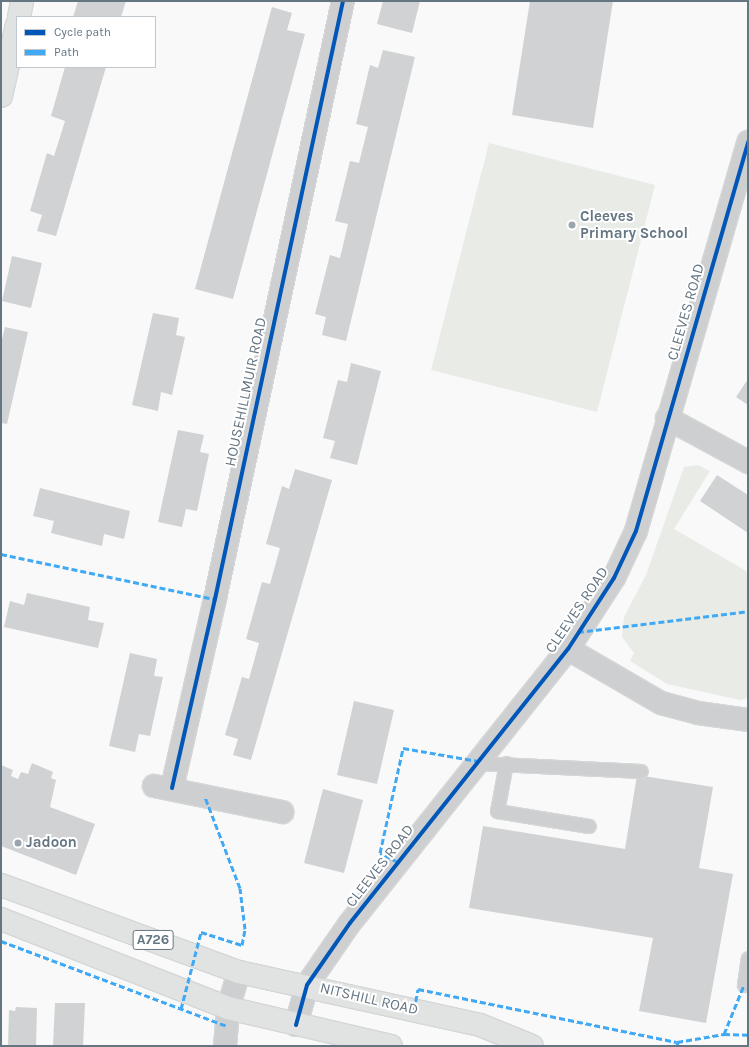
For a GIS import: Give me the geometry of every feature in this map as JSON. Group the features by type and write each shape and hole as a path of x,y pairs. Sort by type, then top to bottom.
{"main road":[{"path":"19,16 22,1"},
{"path":"1,96 16,29"},
{"name":"NITSHILL ROAD","path":"1,885 239,972 307,985 480,1025 532,1046"},
{"name":"A726","path":"1,919 228,1008 296,1026 380,1045"}],"street":[{"name":"HOUSEHILLMUIR ROAD","path":"282,812 204,798 163,787 215,599 343,1"},
{"name":"CLEEVES ROAD","path":"296,1026 307,985 350,923 568,649 614,578 636,531 667,418 748,142"},
{"path":"667,418 748,462"},
{"path":"568,649 661,703 698,713 748,720"},
{"path":"225,1046 228,1008 239,972"}],"lane":[{"path":"477,763 506,763 641,771"},
{"path":"506,763 497,812 589,826"},
{"path":"744,985 748,958"}],"shaded area":[{"path":"489,143 655,185 597,412 431,370"},
{"path":"698,465 710,471 674,529 748,572 748,698 740,700 667,684 630,661 634,653 622,637 624,617 646,575 684,467"}],"building":[{"path":"78,1 126,1 121,16 73,16"},
{"path":"383,1 420,1 412,33 377,24"},
{"path":"530,1 613,1 593,128 512,115"},
{"path":"272,7 292,13 287,30 305,34 233,299 195,289"},
{"path":"383,50 415,57 346,341 322,335 326,317 315,314 330,255 340,258 348,224 335,221 350,161 359,163 368,127 356,124 370,65 378,68"},
{"path":"65,68 106,68 56,236 37,231 42,215 30,211 47,153 54,156 65,121 51,116"},
{"path":"12,256 42,263 31,308 2,301"},
{"path":"153,313 179,318 176,335 185,337 172,395 161,392 158,411 132,405"},
{"path":"5,327 28,332 7,424 1,423 1,343"},
{"path":"351,363 381,371 357,465 330,458 335,441 323,438 338,380 347,382"},
{"path":"748,379 748,405 736,397"},
{"path":"178,430 204,435 200,452 209,454 197,511 186,509 182,527 158,522"},
{"path":"295,469 332,480 251,760 233,755 238,739 225,735 242,677 249,679 259,643 246,639 262,582 270,584 280,548 266,544 282,486 289,489"},
{"path":"717,475 748,495 748,533 700,501"},
{"path":"40,488 130,511 124,539 104,534 102,546 51,533 54,521 33,516"},
{"path":"27,593 90,607 88,620 104,623 98,648 4,627 10,601 24,605"},
{"path":"130,653 157,659 154,676 163,677 150,736 139,734 135,752 109,746"},
{"path":"354,701 394,710 377,784 337,775"},
{"path":"32,763 53,772 51,778 56,780 50,807 95,824 76,875 1,846 1,765 13,770 11,776 18,779 21,772 28,774"},
{"path":"637,775 713,787 699,868 733,874 706,1023 639,1011 653,938 469,908 483,826 625,849"},
{"path":"323,789 363,800 344,873 304,863"},
{"path":"55,1003 85,1003 83,1046 53,1046"},
{"path":"16,1007 37,1008 36,1046 8,1046 9,1010 15,1011"}],"marked path":[{"path":"1,554 215,599"},
{"path":"578,632 748,611"},
{"path":"398,862 380,853 403,748 478,761"},
{"path":"181,1009 201,932 242,945 245,929 240,888 205,797"},
{"path":"1,941 227,1026"},
{"path":"678,1046 677,1042 724,1034 744,985"},
{"path":"414,1010 418,989 677,1042"},
{"path":"724,1034 748,1035"}],"cycle path":[{"path":"172,788 215,599 343,1"},
{"path":"296,1025 307,985 350,923 568,649 614,578 636,531 748,142"}],"place":[{"name":"Cleeves Primary School","path":"572,225"},
{"name":"Jadoon","path":"18,843"}]}
